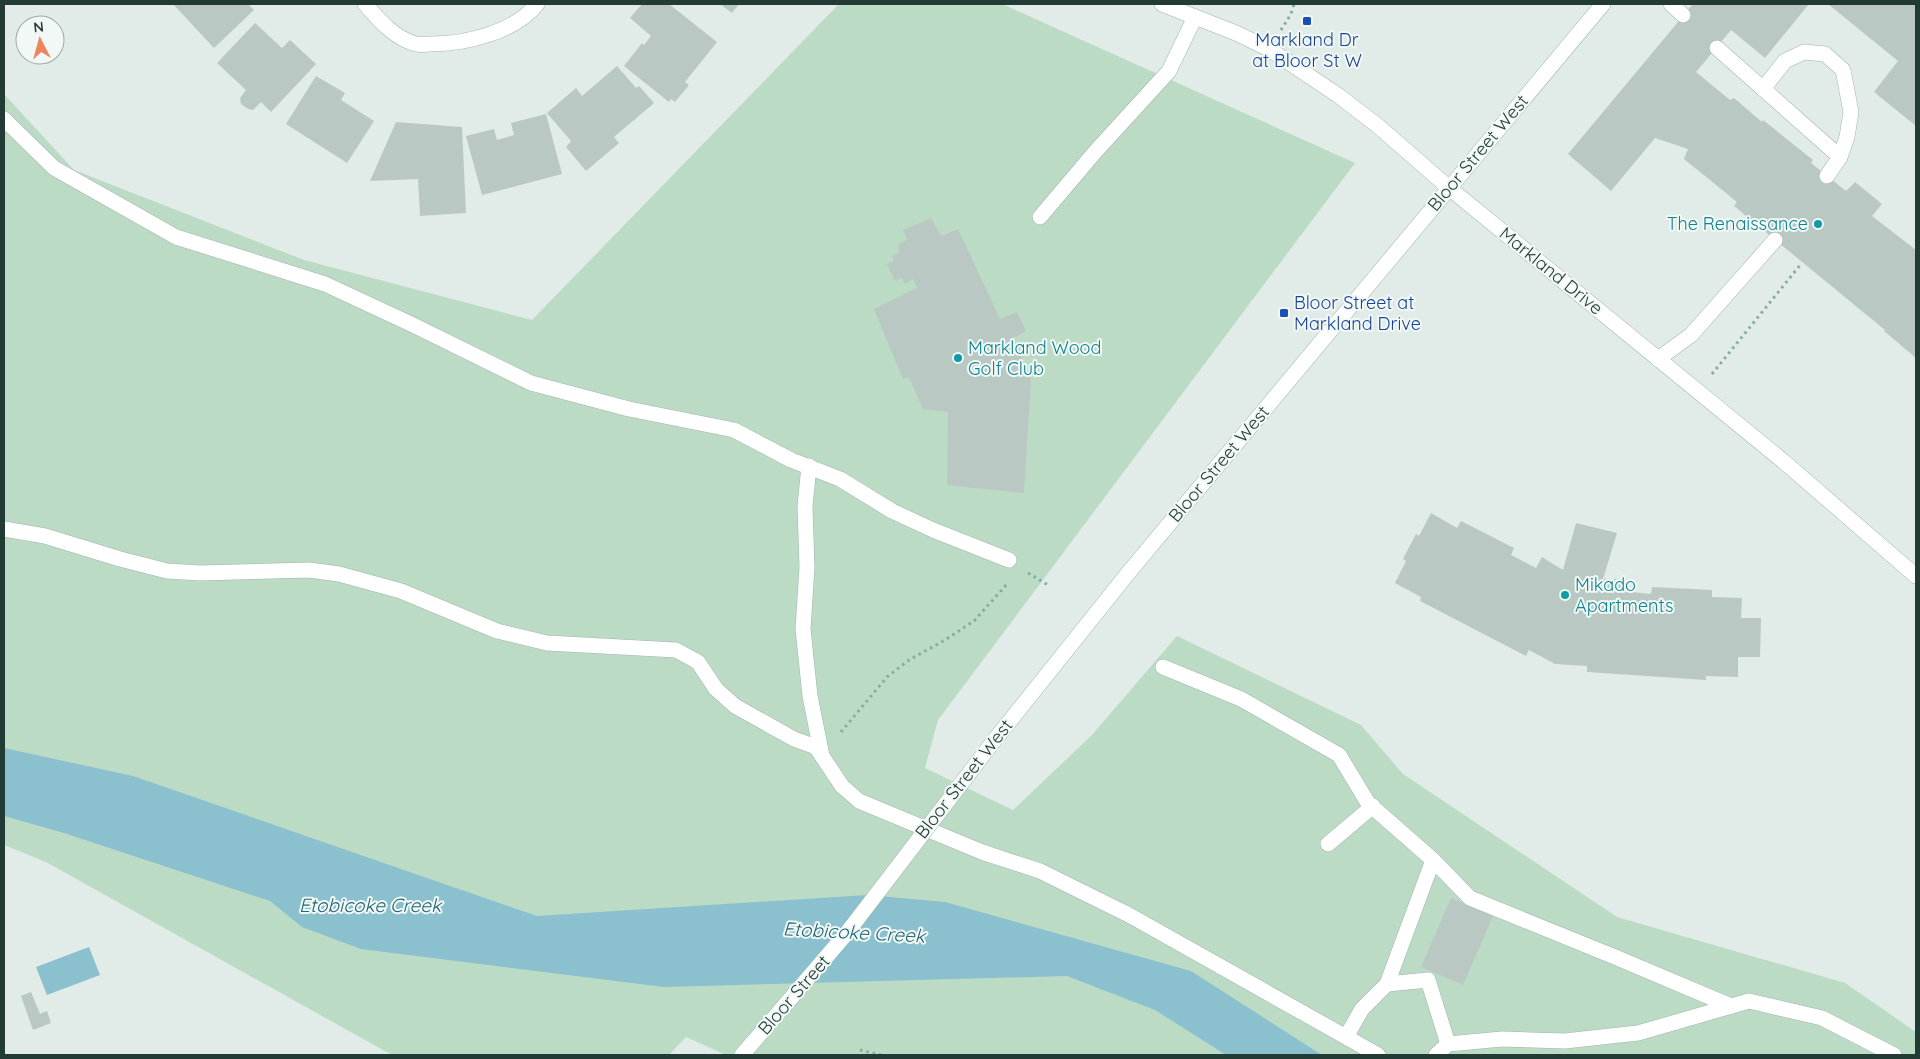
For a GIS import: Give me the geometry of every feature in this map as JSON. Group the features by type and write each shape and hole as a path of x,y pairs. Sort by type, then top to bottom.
{"main road":[{"path":"364,4 388,30 416,44 447,44 477,39 499,30 531,11 537,4"},
{"name":"Markland Drive","path":"1162,4 1236,32 1269,49 1339,96 1378,126 1448,187 1783,461 1916,576"},
{"name":"Bloor Street West","path":"846,934 993,742 1129,572 1302,366 1448,187 1603,4"},
{"path":"1671,4 1683,15"},
{"path":"1040,217 1095,152 1169,71 1195,17"},
{"path":"1717,48 1840,157"},
{"path":"1763,89 1785,61 1804,52 1825,54 1843,70 1851,112 1847,137 1840,157 1827,176"},
{"path":"4,119 54,168 176,237 324,284 531,383 629,409 734,430 791,460 840,479 892,511 933,530 1009,560"},
{"path":"1658,359 1691,335 1775,240"},
{"path":"808,466 805,506 807,566 804,629 810,696 822,756"},
{"path":"4,529 44,536 167,571 200,573 309,570 339,574 401,591 498,631 548,643 676,650 698,662 716,689 735,706 794,739 816,747 842,786 859,801 982,852 1040,871 1129,915 1378,1055"},
{"path":"1163,667 1241,700 1339,755 1368,802 1433,860 1470,898 1731,1006"},
{"path":"1328,844 1373,806"},
{"path":"1346,1037 1362,1009 1387,984 1433,860"},
{"name":"Bloor Street","path":"742,1055 846,934"},
{"path":"1387,984 1428,980 1448,1044"},
{"path":"1436,1055 1448,1044 1502,1039 1565,1041 1638,1033 1748,1001 1822,1018 1894,1055"}],"path":[{"path":"1269,49 1291,14 1294,4"},
{"path":"1698,392 1801,264"},
{"path":"822,756 886,677 909,660 946,640 974,620 1010,580"},
{"path":"860,1050 880,1055"}],"green space":[{"name":"Markland Wood Golf Club","path":"839,4 1002,4 1355,163 938,720 925,768 1013,810 1092,735 1177,636 1361,725 1403,774 1617,917 1845,983 1916,1032 1916,1055 726,1055 686,1037 669,1055 392,1055 46,862 4,845 4,94 74,170 304,260 532,320"}],"water":[{"name":"Etobicoke Creek","path":"4,748 133,776 537,916 867,895 945,902 1191,971 1322,1055 1226,1055 1155,1010 1067,976 664,987 361,949 302,927 270,901 64,833 4,816"},
{"path":"89,947 100,975 47,995 36,967"}],"building":[{"path":"173,4 248,4 254,10 214,48"},
{"path":"642,4 669,4 717,42 685,82 689,85 675,102 671,99 669,102 624,66 642,43 644,45 651,36 630,18"},
{"path":"720,4 739,4 732,13"},
{"path":"1693,4 1809,4 1765,58 1731,30 1696,72 1730,100 1734,98 1762,122 1763,120 1813,160 1811,163 1846,191 1855,182 1882,204 1872,216 1916,250 1916,358 1885,330 1734,206 1737,202 1684,159 1688,149 1655,138 1611,191 1568,154"},
{"path":"1828,4 1916,4 1916,126 1874,92 1898,61"},
{"path":"255,23 282,48 290,40 316,64 271,112 261,102 253,110 241,104 240,98 246,90 217,63"},
{"path":"617,66 636,88 639,86 654,103 614,137 619,143 586,171 566,147 571,141 547,113 576,88 582,96"},
{"path":"316,76 345,93 341,100 374,121 347,163 286,124"},
{"path":"546,114 562,174 482,195 466,136 494,129 497,140 514,135 511,123"},
{"path":"396,122 462,127 466,213 420,216 418,179 370,181"},
{"name":"Markland Wood Golf Club","path":"931,218 941,236 958,229 1000,319 1017,312 1026,331 1013,338 1031,379 1024,493 947,485 948,412 923,409 909,377 903,379 874,309 917,288 913,279 905,284 902,278 895,281 887,264 894,261 892,256 900,252 897,245 907,240 903,230"},
{"name":"Mikado Apartments","path":"1431,513 1457,528 1461,521 1514,548 1511,555 1536,568 1542,557 1563,570 1576,523 1617,533 1603,579 1622,579 1622,591 1651,594 1652,587 1712,590 1712,597 1742,598 1741,618 1761,618 1760,657 1738,657 1738,677 1706,676 1706,680 1587,672 1587,666 1555,664 1529,650 1526,656 1420,601 1421,597 1395,583 1406,561 1403,559 1416,534 1419,536"},
{"path":"1451,898 1493,916 1463,985 1421,967"},
{"path":"31,992 40,1014 47,1011 51,1023 33,1030 21,996"}],"place":[{"name":"Markland Dr at Bloor St W","path":"1307,21"},
{"name":"The Renaissance","path":"1818,224"},
{"name":"Bloor Street at Markland Drive","path":"1284,313"},
{"name":"Markland Wood Golf Club","path":"958,358"},
{"name":"Mikado Apartments","path":"1565,595"}]}
